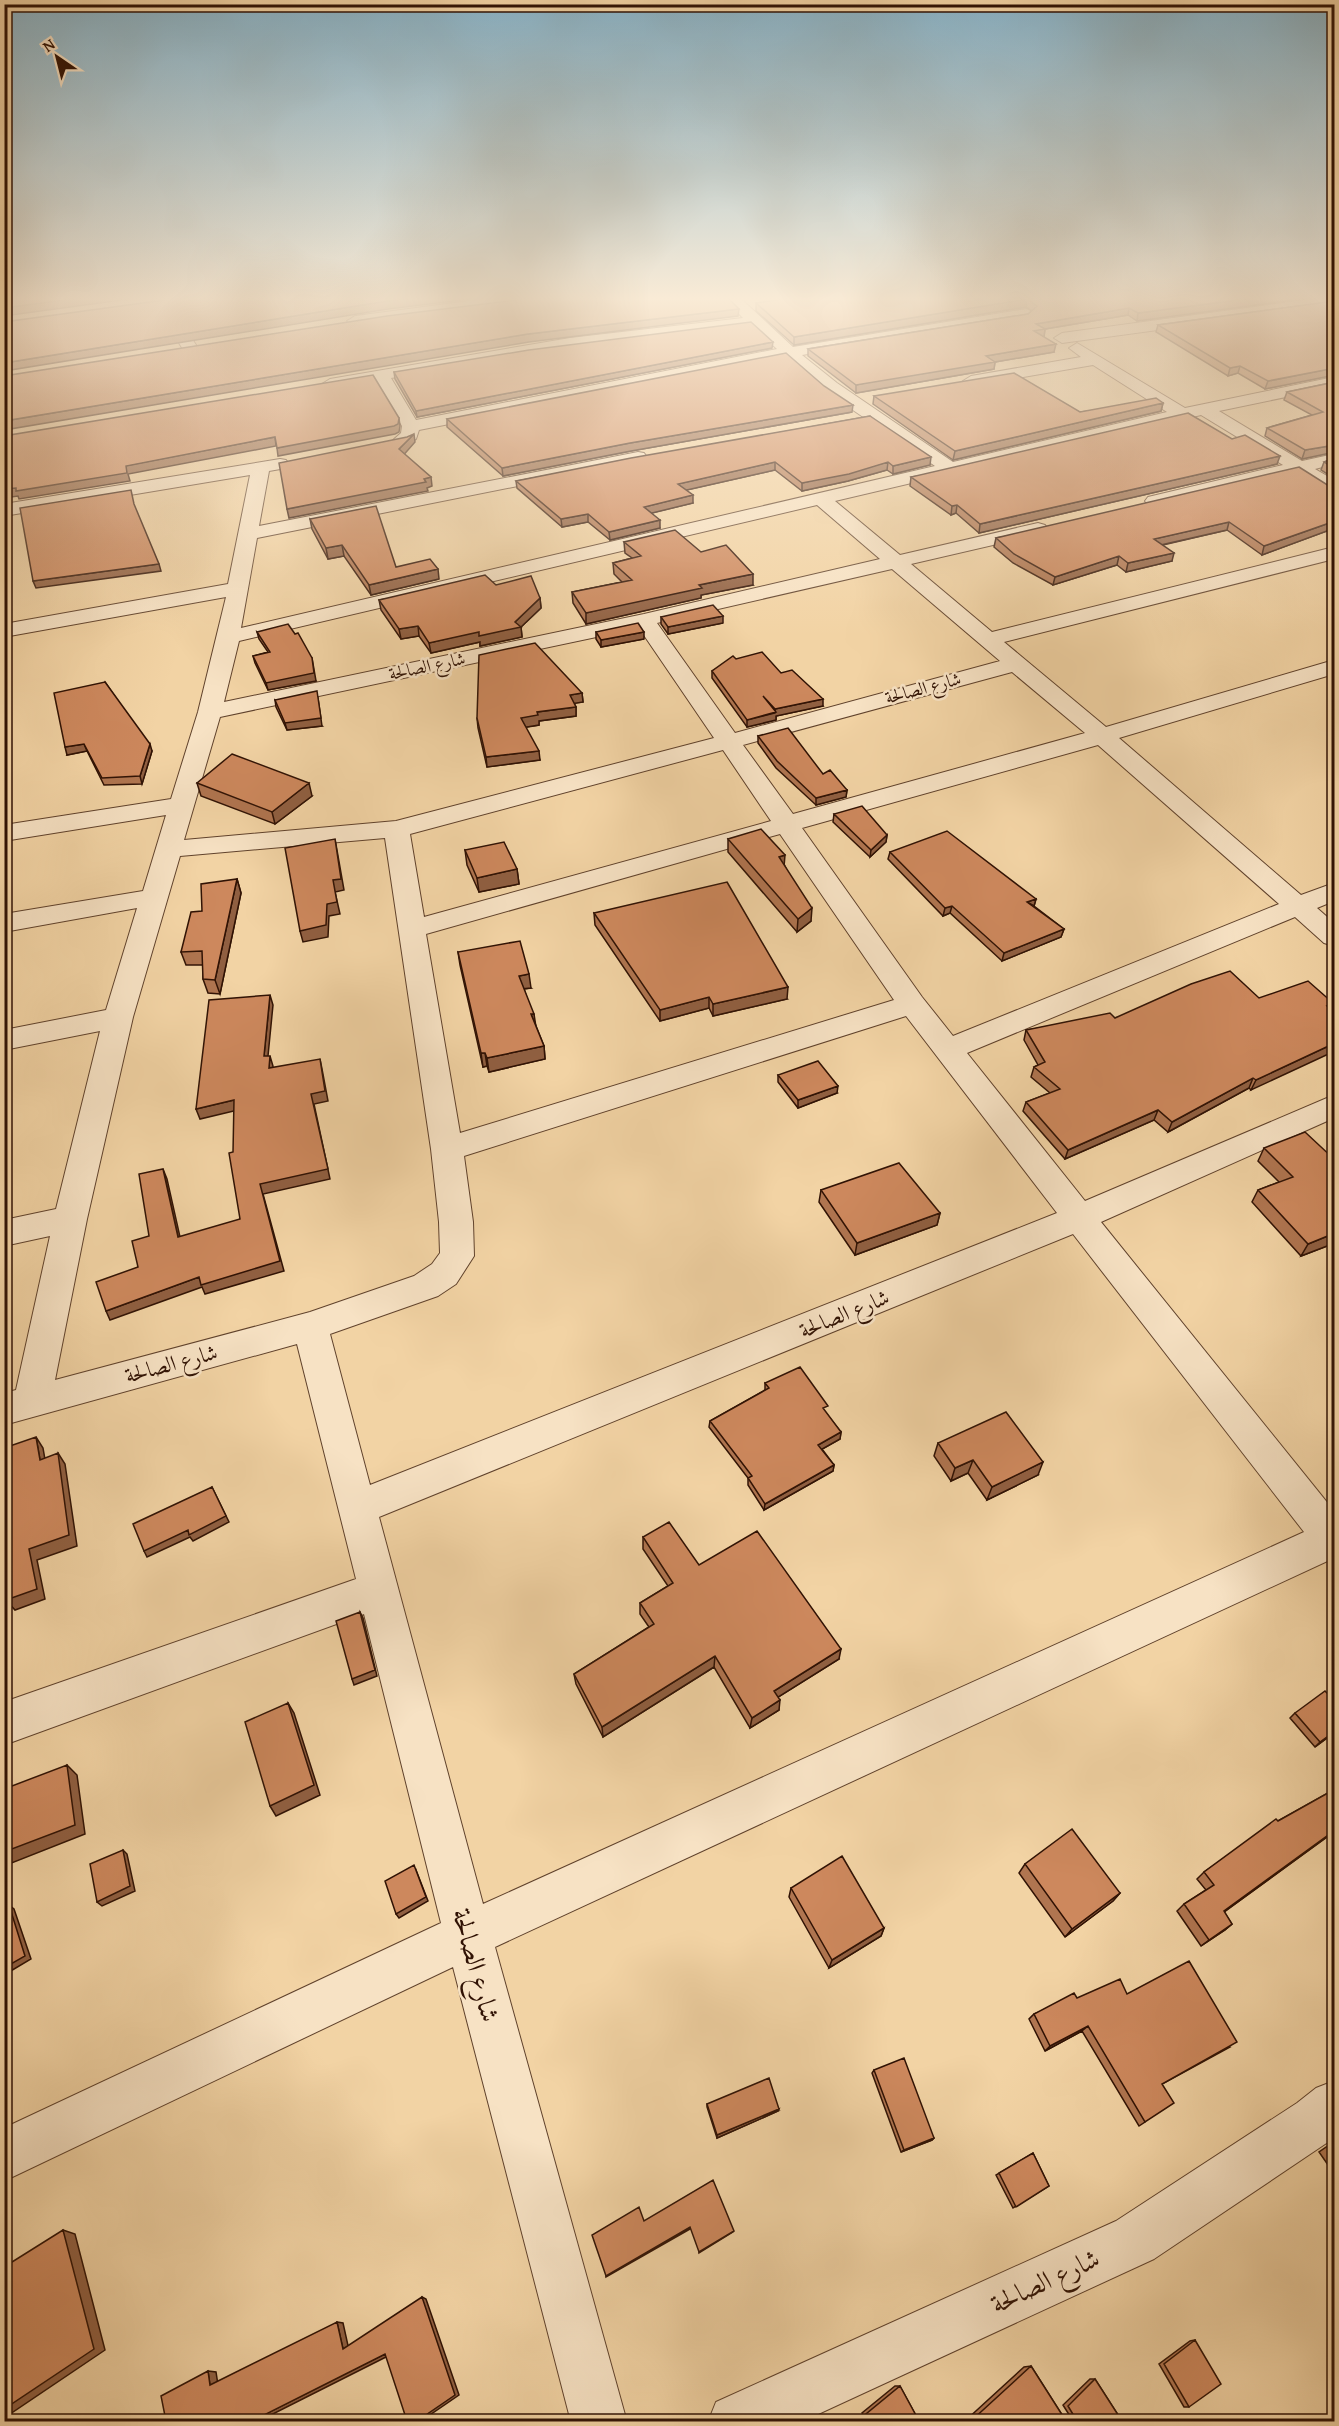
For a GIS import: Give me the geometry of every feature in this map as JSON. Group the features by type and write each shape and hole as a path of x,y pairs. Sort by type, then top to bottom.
{"street":[{"path":"387,445 410,435 411,426 401,409"},
{"path":"411,426 497,409"},
{"path":"1174,409 1182,414"},
{"path":"229,637 1202,409"},
{"path":"1203,409 1335,488"},
{"path":"849,411 871,416 950,468"},
{"path":"248,534 654,454"},
{"path":"1137,505 1335,459"},
{"path":"4,510 294,462"},
{"name":"شارع الصالحة","path":"18,1405 70,1219 118,1017 210,712 229,637 260,468"},
{"path":"820,498 1102,736 1335,937"},
{"name":"شارع الصالحة","path":"210,712 644,620 1057,524"},
{"path":"988,640 1335,553"},
{"path":"4,631 237,589"},
{"path":"4,2155 468,1935 1334,1538 912,1004 726,741 644,620"},
{"name":"شارع الصالحة","path":"168,849 396,829 480,810 726,741 1016,664"},
{"path":"412,929 1102,736 1335,667"},
{"path":"4,833 181,805"},
{"name":"شارع الصالحة","path":"18,1405 310,1326 426,1286 444,1274 457,1256 456,1222 447,1149 396,829"},
{"path":"949,1049 1335,891"},
{"path":"4,922 153,897"},
{"path":"447,1149 912,1004"},
{"path":"4,1040 118,1017"},
{"name":"شارع الصالحة","path":"357,1508 1079,1218 1335,1106"},
{"path":"4,1233 70,1219"},
{"name":"شارع الصالحة","path":"310,1326 468,1935 599,2421"},
{"path":"4,1724 378,1590"},
{"name":"شارع الصالحة","path":"736,2421 1135,2240 1335,2106"}],"building":[{"path":"4,409 75,409 4,421"},
{"path":"166,409 394,409 399,418 398,424 394,426 277,448 275,437 126,466 127,473 16,491 16,488 4,489 4,436"},
{"path":"497,409 828,409 630,443 502,468 447,419"},
{"path":"893,409 1075,409 1080,412 1095,409 1136,409 955,451"},
{"path":"1318,409 1335,409 1335,445 1305,450 1267,428 1323,412"},
{"path":"1188,413 1232,439 1245,435 1280,456 980,524 957,505 952,506 911,477"},
{"path":"870,416 931,457 893,466 888,462 849,474 802,483 775,462 678,484 693,495 644,507 660,520 609,532 588,514 561,519 516,481 631,458"},
{"path":"414,434 399,449 431,477 424,479 426,482 287,509 279,463"},
{"path":"1335,458 1335,469 1324,462"},
{"path":"1299,467 1329,486 1335,487 1335,521 1264,546 1229,522 1154,539 1174,553 1128,563 1119,556 1055,577 1014,554 996,538"},
{"path":"131,490 134,504 159,564 33,581 20,508"},
{"path":"376,506 396,567 430,559 438,569 369,585 342,545 326,548 310,519"},
{"path":"675,530 701,552 726,545 753,574 699,585 702,588 586,613 572,592 632,580 613,563 641,556 624,542"},
{"path":"485,575 496,585 531,576 540,598 515,622 521,627 479,636 479,632 429,643 418,626 399,629 379,600"},
{"path":"713,605 723,616 668,627 661,617"},
{"path":"638,623 644,632 601,640 596,632"},
{"path":"288,624 295,634 298,633 312,658 314,673 266,683 253,656 270,652 257,632"},
{"path":"535,643 582,693 570,695 576,707 537,712 538,715 521,718 539,751 486,757 477,718 479,655"},
{"path":"762,652 781,673 792,670 823,699 775,709 763,696 776,712 747,720 712,671 733,656 736,659"},
{"path":"105,682 150,744 140,776 102,778 84,744 65,747 54,693"},
{"path":"317,691 321,718 285,723 275,700"},
{"path":"788,728 823,774 830,770 847,790 816,798 777,761 758,736"},
{"path":"232,754 309,783 272,812 197,783"},
{"path":"862,806 887,835 871,850 834,814"},
{"path":"761,829 785,855 779,857 812,908 798,919 728,839"},
{"path":"947,831 1036,899 1027,902 1064,929 1004,953 952,906 945,908 890,852"},
{"path":"335,839 341,879 333,880 337,902 327,904 326,925 300,931 285,848"},
{"path":"504,842 517,869 477,878 465,850"},
{"path":"237,879 215,980 203,979 202,951 181,952 191,912 202,911 201,884"},
{"path":"727,882 788,987 713,1004 709,997 660,1010 594,913"},
{"path":"520,941 529,974 519,976 544,1046 487,1058 485,1053 481,1053 458,952"},
{"path":"1230,971 1259,998 1308,981 1333,1003 1327,1006 1335,1012 1335,1043 1256,1080 1253,1078 1172,1122 1158,1110 1068,1150 1026,1102 1060,1089 1034,1067 1045,1062 1026,1030 1110,1013 1115,1018 1191,984"},
{"path":"270,995 264,1056 270,1056 269,1068 320,1059 325,1091 311,1094 328,1169 260,1184 280,1261 201,1285 199,1277 106,1311 96,1282 138,1267 132,1241 149,1236 139,1174 163,1169 178,1237 240,1219 229,1153 233,1152 234,1100 196,1109 209,1000"},
{"path":"818,1061 838,1086 798,1100 778,1075"},
{"path":"1305,1132 1335,1160 1335,1233 1308,1244 1258,1190 1293,1177 1264,1148"},
{"path":"899,1163 940,1213 857,1243 821,1190"},
{"path":"800,1367 828,1406 823,1408 841,1432 818,1445 834,1465 765,1504 748,1478 752,1476 710,1421 769,1388 765,1383"},
{"path":"1006,1412 1043,1462 992,1487 973,1460 955,1468 938,1443"},
{"path":"36,1437 40,1460 58,1453 69,1535 29,1549 37,1589 6,1600 4,1590 4,1448"},
{"path":"212,1487 226,1516 189,1535 188,1530 144,1551 133,1524"},
{"path":"669,1522 699,1565 757,1531 841,1649 774,1691 780,1700 752,1718 715,1656 602,1727 574,1674 654,1624 640,1603 673,1583 643,1537"},
{"path":"360,1612 375,1670 352,1679 336,1621"},
{"path":"1325,1691 1335,1701 1335,1731 1320,1742 1295,1713"},
{"path":"288,1703 314,1785 270,1806 245,1722"},
{"path":"67,1765 75,1825 4,1852 4,1789"},
{"path":"1335,1789 1335,1830 1224,1911 1232,1924 1209,1940 1184,1904 1214,1885 1204,1872 1276,1819 1278,1821"},
{"path":"1072,1829 1120,1893 1072,1929 1025,1864"},
{"path":"123,1850 130,1886 97,1902 90,1864"},
{"path":"842,1856 884,1928 832,1960 791,1888"},
{"path":"414,1865 426,1897 396,1914 385,1881"},
{"path":"9,1905 25,1956 4,1968 4,1907"},
{"path":"1189,1961 1237,2042 1162,2084 1174,2103 1145,2122 1088,2026 1050,2046 1034,2014 1074,1993 1077,1998 1120,1979 1127,1994"},
{"path":"904,2058 934,2138 904,2150 874,2070"},
{"path":"769,2078 779,2109 717,2135 707,2104"},
{"path":"1033,2153 1049,2186 1016,2207 999,2173"},
{"path":"713,2180 734,2231 699,2252 690,2227 606,2276 592,2235 639,2207 644,2221"},
{"path":"63,2230 94,2349 4,2409 4,2267"},
{"path":"422,2297 455,2395 417,2421 407,2421 385,2354 252,2421 166,2421 161,2396 208,2371 210,2385 337,2322 343,2349"},
{"path":"1195,2340 1221,2384 1189,2407 1164,2364"},
{"path":"1031,2366 1066,2421 971,2421"},
{"path":"1095,2379 1122,2421 1077,2421 1068,2406"},
{"path":"900,2386 919,2421 870,2421 866,2414"}]}
